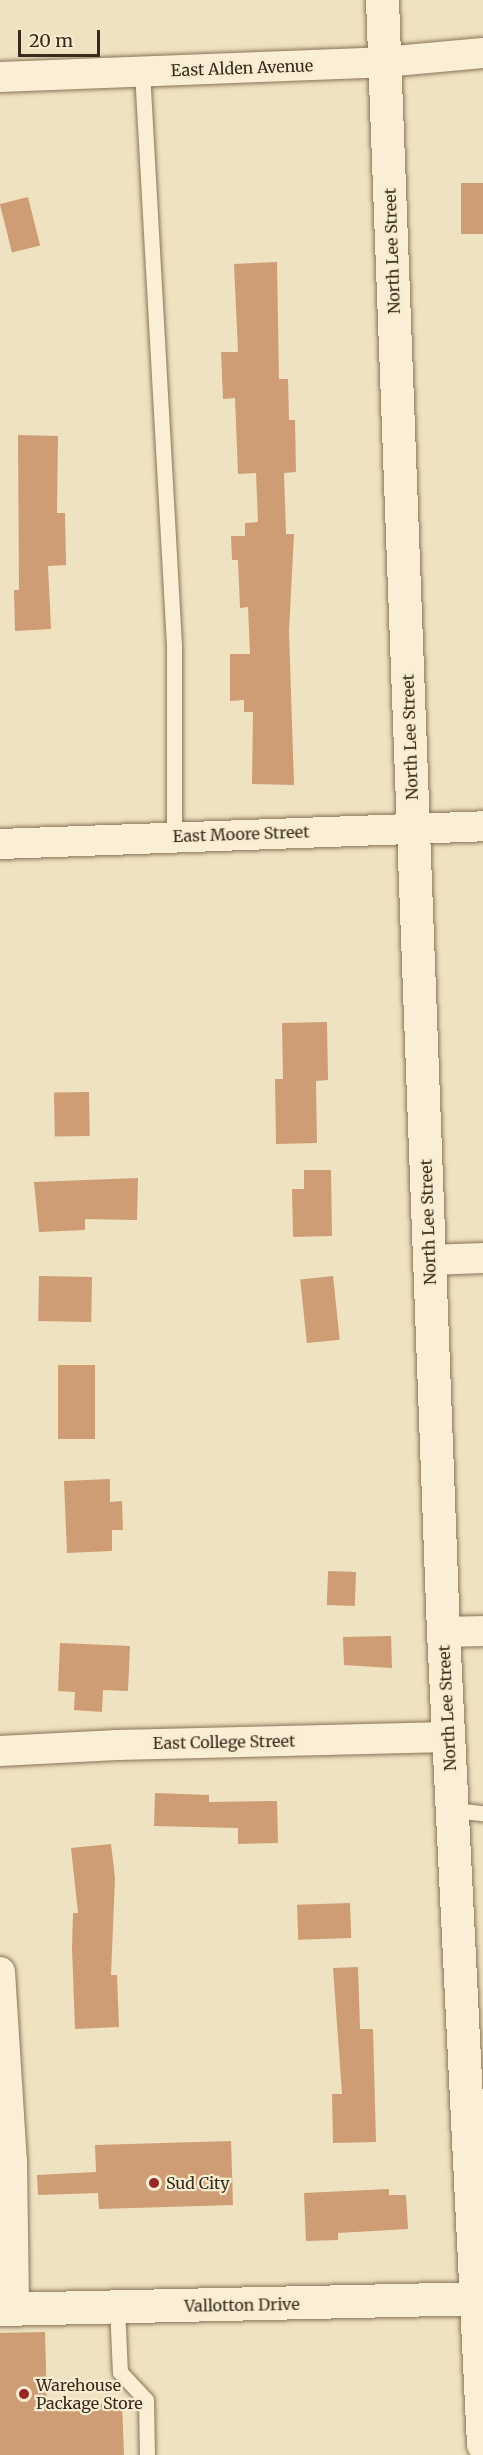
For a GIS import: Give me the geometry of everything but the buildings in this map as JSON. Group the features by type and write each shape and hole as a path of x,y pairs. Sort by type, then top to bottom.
{"street":[{"name":"North Lee Street","path":"382,0 442,1632 449,1737 468,1812 482,2430"},
{"name":"East Alden Avenue","path":"0,77 384,62 483,53"},
{"name":"East Moore Street","path":"0,844 483,826"},
{"path":"430,1260 483,1258"},
{"path":"442,1632 483,1631"},
{"name":"East College Street","path":"0,1751 449,1737"},
{"path":"0,1972 12,2161 7,2309"},
{"name":"Vallotton Drive","path":"7,2309 480,2298"}],"lane":[{"path":"142,72 174,646 174,837"},
{"path":"117,2307 120,2372 146,2400 147,2455"}],"place":[{"name":"Sud City","path":"154,2183"},
{"name":"Warehouse Package Store","path":"24,2394"}]}
